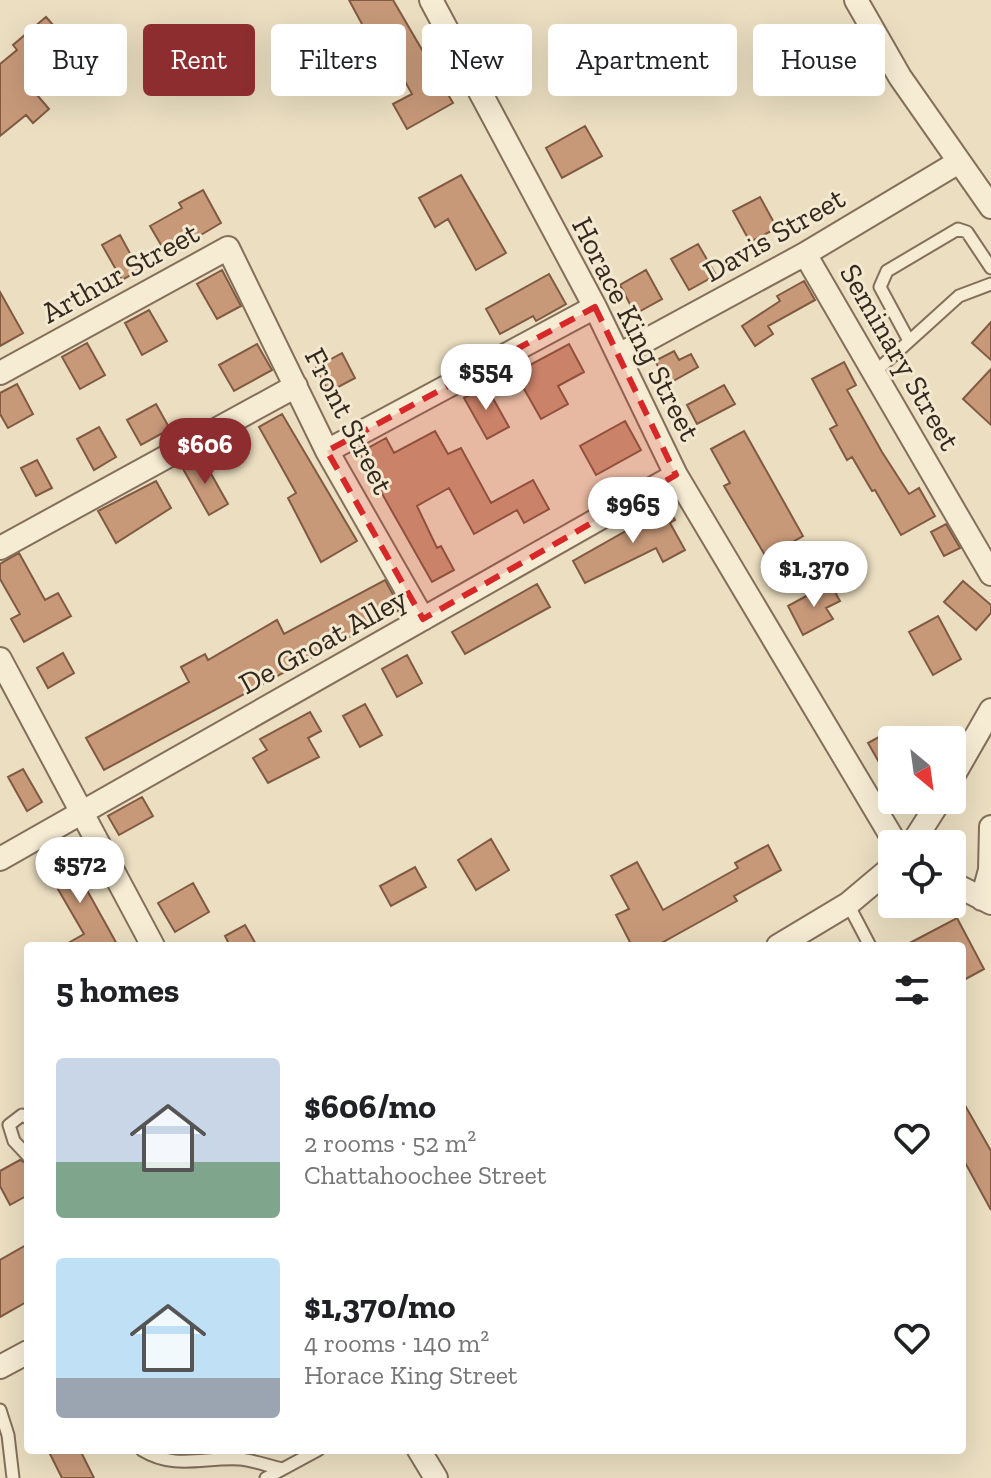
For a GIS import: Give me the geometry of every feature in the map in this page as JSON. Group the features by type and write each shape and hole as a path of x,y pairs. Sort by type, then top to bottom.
{"street":[{"name":"Horace King Street","path":"431,0 595,307 676,475 888,830"},
{"path":"857,0 900,77 957,163 991,207"},
{"name":"Davis Street","path":"619,355 805,254 957,163"},
{"name":"Arthur Street","path":"0,373 228,248"},
{"name":"Front Street","path":"228,248 327,451 423,619"},
{"name":"Seminary Street","path":"805,254 991,574"},
{"path":"327,451 595,307"},
{"path":"0,548 296,386"},
{"name":"De Groat Alley","path":"0,859 676,475"},
{"path":"0,659 151,942"},
{"path":"966,754 991,710"},
{"path":"966,890 986,901 991,827"},
{"path":"785,942 848,904 878,879"},
{"path":"0,1367 24,1360"},
{"path":"421,1454 436,1478"}],"lane":[{"path":"908,339 880,287 887,271 958,229 967,232 991,268"},
{"path":"875,372 959,296 991,284"},
{"path":"848,904 868,942"},
{"path":"24,1116 9,1125 14,1141 24,1152"},
{"path":"0,1410 8,1435 13,1478"},
{"path":"148,1454 183,1464 240,1459 282,1469"},
{"path":"266,1478 310,1454"}],"highlighted area":[{"path":"595,307 676,475 423,619 327,451"}],"building":[{"path":"349,0 393,0 422,50 422,96 449,96 453,103 407,129 393,104 412,94 406,83 406,24 362,24"},
{"path":"46,17 52,24 38,24"},
{"path":"24,36 24,96 38,96 49,109 33,123 26,115 0,136 0,64 17,50 13,45"},
{"path":"585,126 602,156 562,178 546,148"},
{"path":"461,175 506,253 476,270 448,219 435,227 419,198"},
{"path":"203,190 221,223 167,255 150,226 182,208 179,203"},
{"path":"760,197 777,228 750,242 733,211"},
{"path":"120,235 139,270 122,280 102,245"},
{"path":"698,244 716,275 689,290 671,259"},
{"path":"222,270 241,306 217,319 197,284"},
{"path":"646,270 662,299 635,314 620,285"},
{"path":"549,274 566,304 536,321 533,316 500,334 486,309"},
{"path":"804,281 815,300 768,326 773,334 755,346 742,326 780,301 777,296"},
{"path":"0,292 23,333 0,346"},
{"path":"149,310 167,341 142,355 125,323"},
{"path":"991,322 991,360 972,343"},
{"path":"87,343 105,375 80,389 62,357"},
{"path":"257,344 272,370 234,391 219,365"},
{"path":"569,344 584,372 558,386 568,404 541,419 515,373"},
{"path":"674,351 679,360 691,354 698,367 668,384 655,361"},
{"path":"342,353 355,378 329,392 315,368"},
{"path":"844,362 856,385 847,390 882,452 909,494 919,488 935,516 901,535 852,457 847,460 830,429 837,425 812,379"},
{"path":"991,369 991,425 963,399"},
{"path":"17,384 33,414 8,428 0,414 0,393"},
{"path":"724,385 735,404 697,424 687,405"},
{"path":"486,386 509,427 487,439 464,398"},
{"path":"156,404 170,429 141,445 127,420"},
{"path":"282,414 357,541 321,562 288,498 296,493 259,427"},
{"path":"625,421 641,450 596,475 580,446"},
{"path":"99,427 116,457 94,470 77,439"},
{"path":"435,431 448,454 461,448 491,503 533,480 549,509 524,523 517,510 474,534 449,488 417,506 437,548 441,546 454,570 432,582 359,453 386,438 394,453"},
{"path":"744,431 803,536 766,557 724,486 730,483 711,449"},
{"path":"201,456 228,504 209,515 182,467"},
{"path":"37,460 52,488 36,496 21,468"},
{"path":"156,481 171,508 116,543 98,511"},
{"path":"665,502 675,520 670,523 685,550 663,562 656,548 585,583 573,561 638,524 636,519"},
{"path":"946,524 960,548 944,556 931,532"},
{"path":"19,553 45,600 58,593 71,616 24,642 11,619 20,614 0,579 0,564"},
{"path":"385,580 401,609 104,770 86,738 189,682 181,667 205,654 208,660 277,620 284,634"},
{"path":"963,581 991,605 991,613 976,630 944,602"},
{"path":"830,583 840,601 826,608 833,619 803,635 788,606"},
{"path":"537,584 550,607 465,654 452,632"},
{"path":"938,616 961,659 933,675 909,632"},
{"path":"63,653 74,673 48,688 37,668"},
{"path":"407,655 422,683 397,697 382,669"},
{"path":"365,704 382,735 360,747 343,716"},
{"path":"310,712 321,731 308,738 319,757 268,783 253,758 267,750 260,739"},
{"path":"878,738 878,760 868,743"},
{"path":"23,769 42,802 27,811 8,777"},
{"path":"142,797 153,816 119,835 108,816"},
{"path":"491,839 509,870 476,890 458,860"},
{"path":"768,845 781,870 734,896 737,901 663,942 630,942 616,915 629,909 611,876 637,862 663,910 738,868 735,863"},
{"path":"69,854 116,942 70,942 84,934 45,867"},
{"path":"415,867 426,887 391,906 380,886"},
{"path":"193,883 209,912 175,932 158,903"},
{"path":"957,918 984,969 966,979 966,942 912,942"},
{"path":"245,925 255,942 228,942 225,936"},
{"path":"966,1107 991,1151 991,1210 966,1164"},
{"path":"20,1160 24,1162 24,1197 10,1205 0,1186 0,1171"},
{"path":"24,1246 24,1303 0,1317 0,1260"},
{"path":"50,1454 82,1454 94,1478 62,1478"}]}
